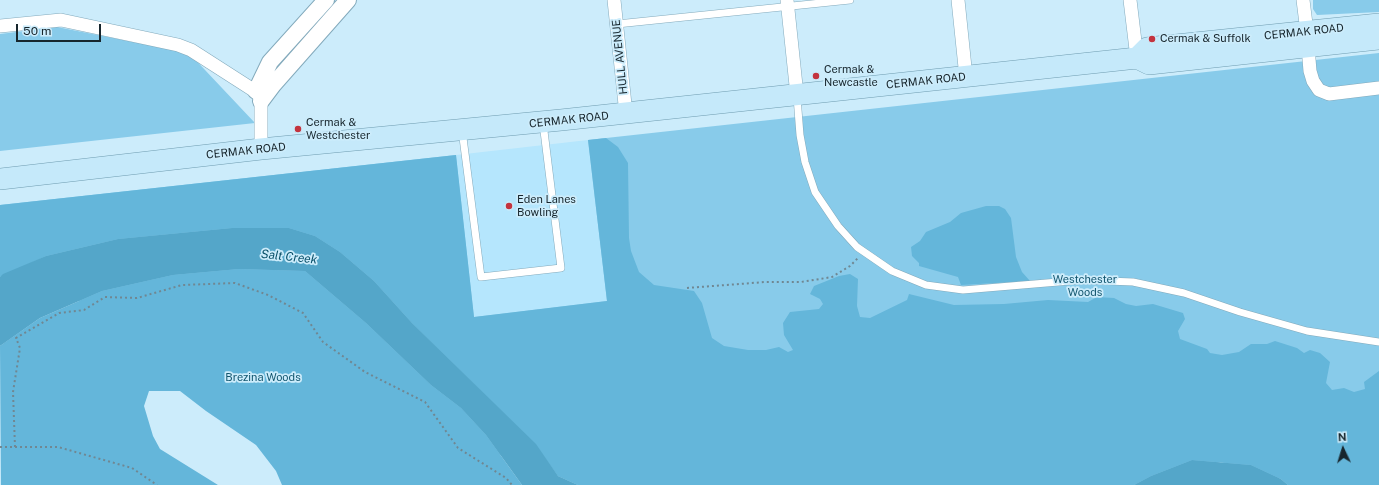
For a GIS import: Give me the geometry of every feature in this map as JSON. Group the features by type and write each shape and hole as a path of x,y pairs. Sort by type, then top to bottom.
{"main road":[{"name":"CERMAK ROAD","path":"1308,40 1379,24"},
{"name":"CERMAK ROAD","path":"0,179 261,149 626,114 1137,58 1147,48 1308,40 1379,39"}],"street":[{"path":"261,149 259,96 270,62 326,0"},
{"path":"259,96 277,80 348,0"},
{"name":"HULL AVENUE","path":"614,0 626,114"},
{"path":"958,0 966,77"},
{"path":"1130,0 1137,58"},
{"path":"1303,0 1308,40"},
{"path":"787,3 797,96"},
{"path":"0,26 61,20 178,45 192,50 259,96"},
{"name":"CERMAK ROAD","path":"1308,40 1310,71 1313,81 1319,90 1329,94 1379,88"}],"lane":[{"path":"617,24 787,3 850,0"},
{"path":"797,96 800,135 805,162 815,192 838,226 857,247 892,271 926,285 963,290 1082,280 1133,282 1184,293 1240,312 1307,330 1379,342"},
{"path":"462,130 481,277 561,268 543,122"}],"path":[{"path":"687,288 765,282 801,282 832,276 850,266 864,252"},
{"path":"16,447 13,392 20,348 16,338 59,313 84,310 105,297 137,298 182,286 236,283 268,295 302,313 323,342 365,372 425,402 458,448 506,478 512,485"},
{"path":"0,447 37,445 58,447 132,468 157,485"}],"shaded area":[{"path":"588,140 608,301 474,317 456,155"}],"green space":[{"path":"1313,0 1379,0 1379,12 1317,15 1313,9"},
{"path":"57,27 189,53 255,123 0,151 0,34"},
{"name":"Westchester Woods","path":"1379,53 1379,485 1288,485 1281,479 1221,462 1134,485 578,485 558,476 4,274 0,277 0,205 456,155 474,317 607,301 588,140"},
{"path":"606,138 618,147 628,163 629,238 631,251 639,272 654,285 694,291 702,303 712,338 724,346 748,350 766,350 779,347 788,352 793,350 784,335 783,323 790,312 819,309 823,304 820,299 810,294 814,286 839,276 850,274 858,279 857,306 860,317 870,318 907,300 909,294 954,305 1004,304 1048,300 1088,302 1097,297 1114,298 1126,304 1136,306 1153,304 1183,313 1185,319 1178,331 1180,339 1207,349 1210,353 1222,355 1239,352 1251,344 1267,344 1275,341 1297,348 1304,353 1310,350 1320,353 1330,362 1326,383 1332,390 1344,388 1354,392 1365,389 1364,382 1379,371 1379,485 1288,485 1281,479 1251,465 1192,460 1151,476 1134,485 578,485 558,476 535,444 412,323 374,281 340,252 315,236 289,228 232,228 118,239 46,256 0,277 0,205 456,155 474,317 607,301 588,140"},
{"path":"986,206 999,206 1005,209 1011,218 1016,257 1022,272 1030,281 961,285 958,277 919,266 919,263 912,256 911,247 920,241 926,232 950,222 961,213"},
{"name":"Brezina Woods","path":"239,269 305,271 366,323 431,385 461,408 486,435 522,485 282,485 276,471 256,445 206,411 180,391 149,391 144,406 153,436 160,449 218,485 1,485 0,346 40,318 102,291 173,275"}],"water":[{"name":"Salt Creek","path":"232,228 289,228 315,236 340,252 374,281 412,323 536,444 558,476 578,485 522,485 486,435 461,408 431,385 366,323 305,271 239,269 173,275 102,291 40,318 0,346 0,277 3,274 46,256 118,239"},
{"path":"1192,460 1251,465 1281,479 1288,485 1134,485 1151,476"}],"place":[{"name":"Cermak & Suffolk","path":"1152,39"},
{"name":"Cermak & Newcastle","path":"816,76"},
{"name":"Cermak & Westchester","path":"298,129"},
{"name":"Eden Lanes Bowling","path":"509,206"}]}
